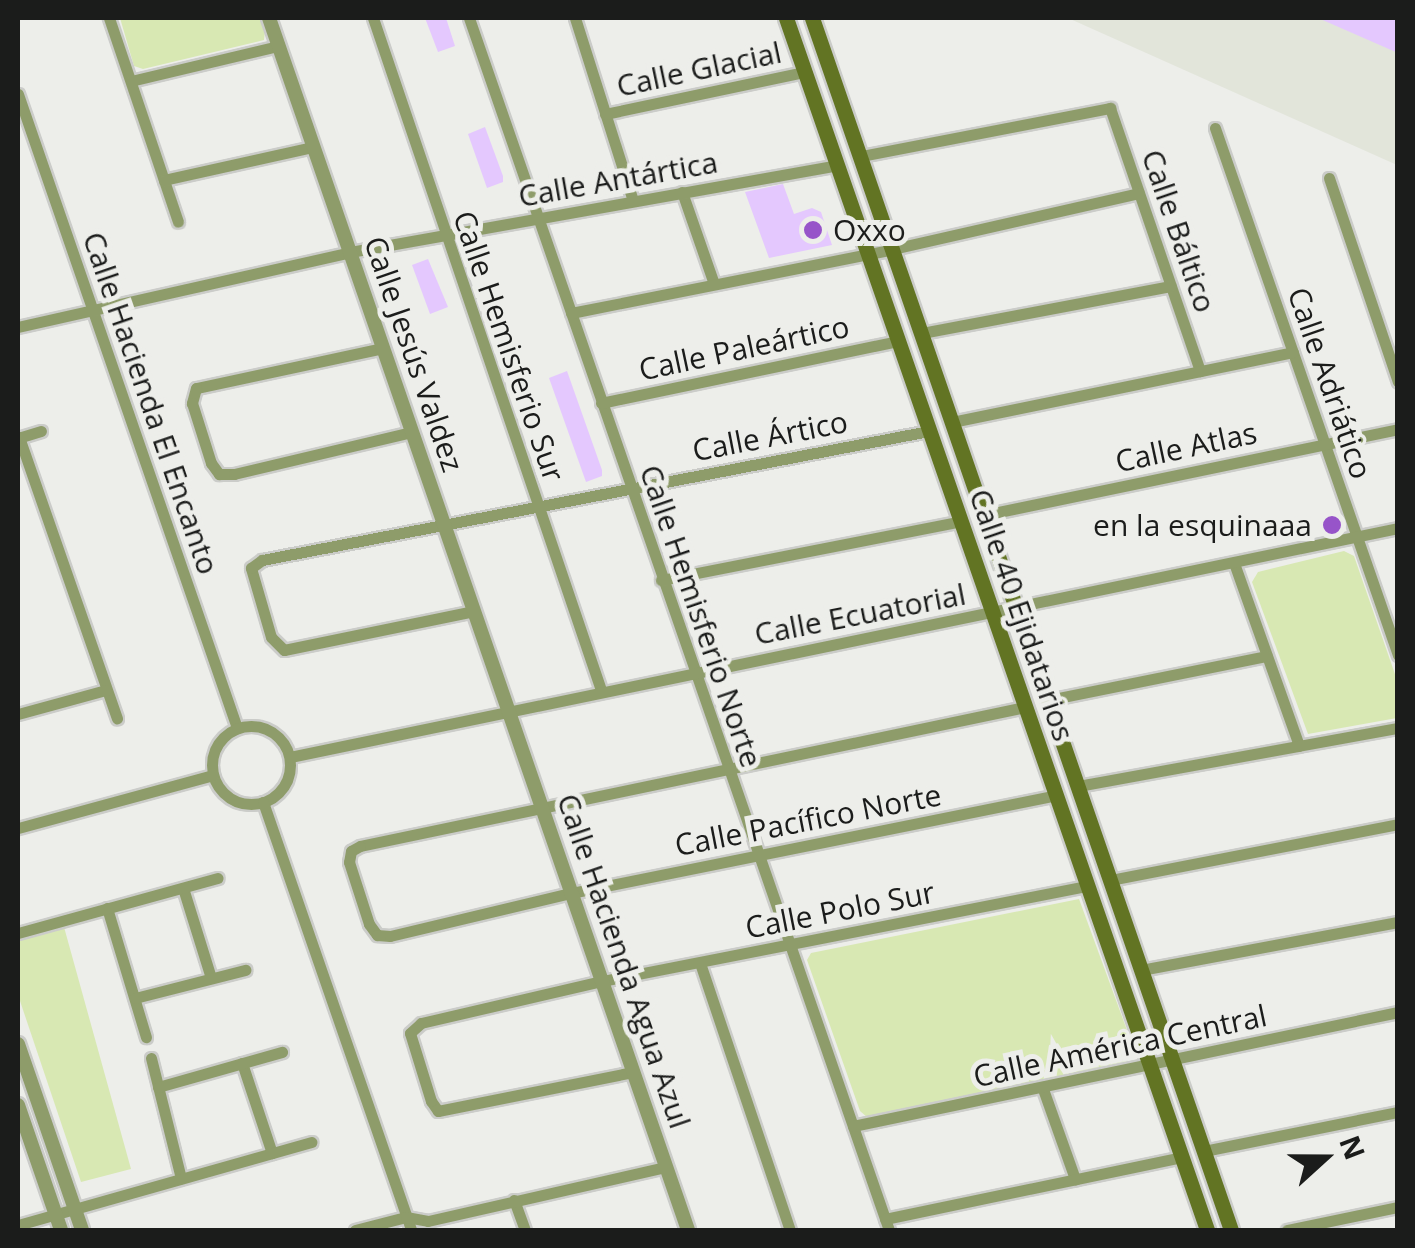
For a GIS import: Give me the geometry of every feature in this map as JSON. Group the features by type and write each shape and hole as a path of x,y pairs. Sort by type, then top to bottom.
{"main road":[{"name":"Calle 40 Ejidatarios","path":"786,18 1207,1230"},
{"name":"Calle 40 Ejidatarios","path":"812,18 1231,1230"}],"street":[{"path":"109,18 178,222"},
{"name":"Calle Jesús Valdez","path":"269,18 508,709"},
{"name":"Calle Hemisferio Sur","path":"372,18 601,690"},
{"name":"Calle Hemisferio Norte","path":"469,18 887,1225"},
{"path":"576,18 633,201"},
{"path":"130,81 278,46"},
{"name":"Calle Glacial","path":"604,114 804,72"},
{"name":"Calle Hacienda El Encanto","path":"18,94 237,728"},
{"name":"Calle Báltico","path":"860,156 1110,108 1200,371"},
{"name":"Calle Adriático","path":"1216,128 1356,536 1394,632 1398,656"},
{"path":"164,180 313,147"},
{"name":"Calle Antártica","path":"18,327 91,307 350,252 837,165"},
{"path":"1330,178 1398,382"},
{"path":"682,192 714,284"},
{"path":"571,313 892,249 1139,193"},
{"path":"922,333 1171,286"},
{"name":"Calle Paleártico","path":"601,403 898,342"},
{"path":"383,348 196,388 192,403 211,463 219,474 234,474 412,432"},
{"path":"952,422 1293,352"},
{"name":"Calle Atlas","path":"984,515 1398,429"},
{"path":"40,431 18,438 116,718"},
{"name":"Calle Ártico","path":"474,611 290,651 278,648 270,637 252,582 256,563 929,431"},
{"path":"661,580 960,521"},
{"name":"Calle Ecuatorial","path":"290,756 1398,528"},
{"path":"1234,563 1299,746"},
{"path":"1048,700 1267,656"},
{"path":"18,714 106,690"},
{"path":"540,805 1025,707"},
{"name":"Calle Hacienda Agua Azul","path":"508,709 688,1230"},
{"path":"237,728 270,730 290,756 288,779 263,802 238,802 218,786 214,775 214,752 237,728"},
{"path":"1078,786 1398,728"},
{"path":"18,828 214,775"},
{"name":"Calle Pacífico Norte","path":"540,805 355,848 349,862 369,924 378,934 390,936 571,893 1056,796"},
{"path":"263,802 413,1230 428,1221 666,1167"},
{"path":"1110,880 1398,824"},
{"path":"18,933 218,878"},
{"name":"Calle Polo Sur","path":"633,1072 438,1111 410,1034 415,1025 602,981 1087,886"},
{"path":"183,888 211,978"},
{"path":"108,908 146,1037"},
{"path":"1142,970 1398,922"},
{"path":"700,963 790,1230"},
{"path":"135,998 245,970"},
{"name":"Calle América Central","path":"854,1126 1043,1090 1398,1012"},
{"path":"18,1044 82,1230"},
{"path":"158,1087 282,1052"},
{"path":"151,1058 182,1178"},
{"path":"242,1063 272,1153"},
{"path":"1043,1090 1075,1179"},
{"path":"18,1105 21,1124 61,1230"},
{"path":"1204,1151 1398,1112"},
{"path":"18,1224 311,1142"},
{"path":"887,1225 1182,1157"},
{"path":"514,1200 524,1230"},
{"path":"1288,1230 1398,1206"},
{"path":"354,1230 406,1217 428,1221"}],"shaded area":[{"path":"1068,18 1397,18 1397,165"}],"green space":[{"path":"120,18 261,18 264,40 143,69 134,66"},
{"path":"1344,551 1354,556 1397,680 1397,718 1308,734 1252,582 1258,572"},
{"path":"1079,899 1135,1052 1127,1061 868,1118 860,1111 807,960 811,953"},
{"path":"64,927 131,1169 81,1182 18,995 18,940"}],"building":[{"path":"425,18 446,18 455,46 438,52"},
{"path":"1318,18 1398,18 1398,53"},
{"path":"485,127 503,176 503,182 487,188 468,134"},
{"path":"783,184 794,214 812,208 821,212 832,245 769,258 745,192"},
{"path":"428,259 448,307 430,314 412,265"},
{"path":"567,371 602,470 602,476 586,482 549,378"}],"place":[{"name":"Oxxo","path":"813,230"},
{"name":"en la esquinaaa","path":"1332,525"}]}
